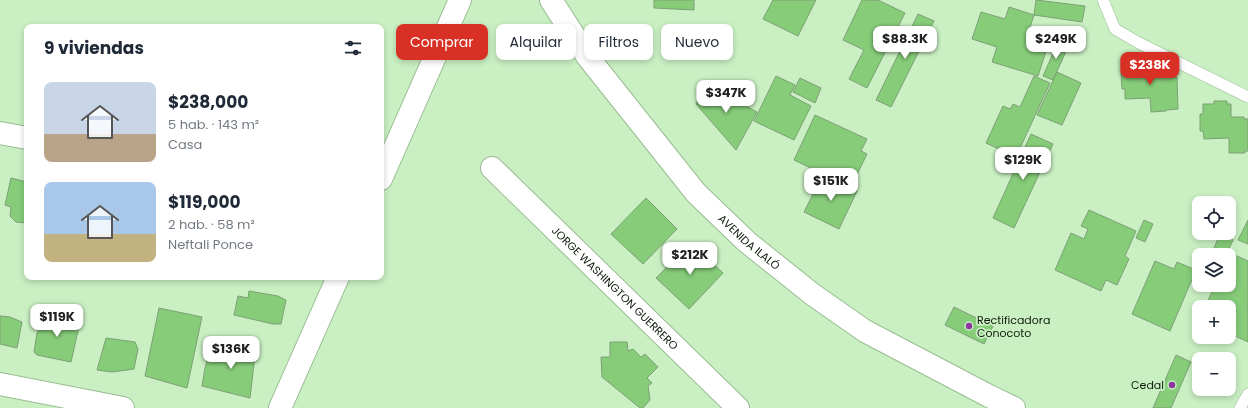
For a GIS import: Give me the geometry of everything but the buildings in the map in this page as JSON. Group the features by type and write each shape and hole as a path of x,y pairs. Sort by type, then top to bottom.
{"street":[{"path":"384,172 460,0"},
{"name":"AVENIDA ILALÓ","path":"550,0 587,56 696,193 747,242 812,294 865,331 1014,408"},
{"path":"0,133 24,137"},
{"name":"JORGE WASHINGTON GUERRERO","path":"492,168 738,408"},
{"path":"280,408 337,280"},
{"path":"0,384 123,408"}],"lane":[{"path":"1103,0 1115,28 1139,43 1248,97"},
{"path":"1240,408 1248,394"}],"place":[{"name":"Rectificadora Conocoto","path":"969,326"},
{"name":"Cedal","path":"1172,385"}]}
